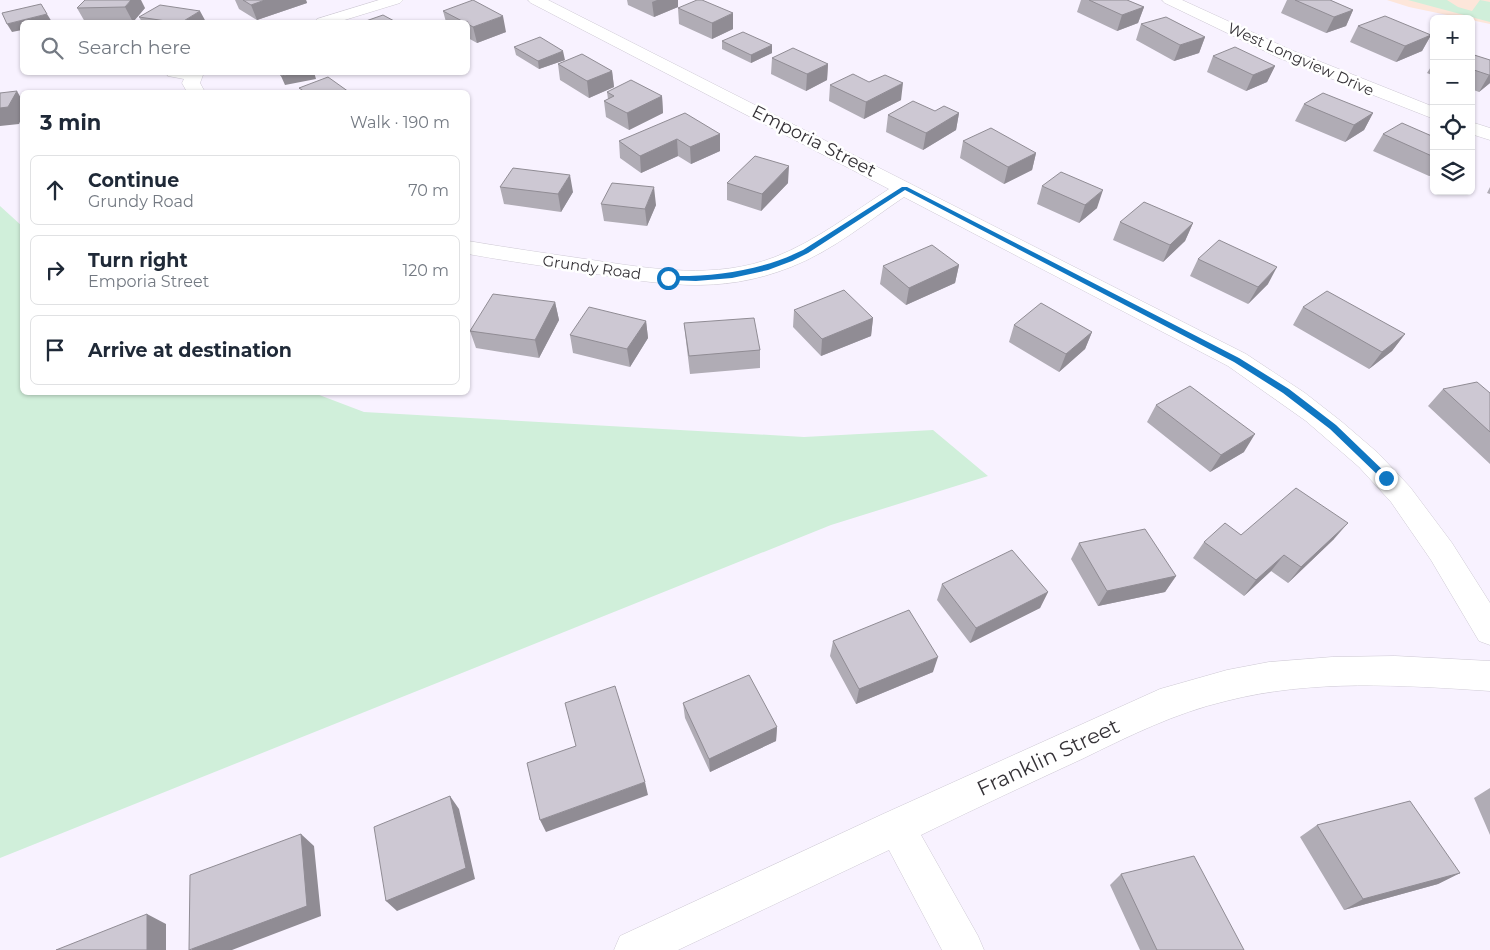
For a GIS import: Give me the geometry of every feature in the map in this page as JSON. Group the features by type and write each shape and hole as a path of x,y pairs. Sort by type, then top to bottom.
{"street":[{"path":"330,20 396,0"},
{"name":"Emporia Street","path":"536,0 1237,360 1286,391 1333,427 1386,478 1434,540 1490,631"},
{"name":"West Longview Drive","path":"1170,0 1285,54 1430,112"},
{"path":"195,75 191,83 195,90"},
{"path":"1475,129 1490,134"},
{"name":"Grundy Road","path":"470,248 668,278 696,279 732,276 766,268 806,251 904,188"},
{"name":"Franklin Street","path":"634,950 1160,705 1237,683 1327,671 1403,670 1490,676"},
{"path":"896,827 964,950"}],"shaded area":[{"path":"1387,0 1490,0 1490,24 1475,21 1475,15 1447,15"}],"green space":[{"path":"1408,0 1447,0 1458,7 1472,11 1480,0 1490,2 1490,22 1475,18 1475,15 1464,15"},
{"path":"0,206 20,224 20,395 319,395 364,412 804,437 933,430 988,476 831,525 0,858"}],"building":[{"path":"85,0 131,0 125,7 77,8"},
{"path":"243,0 265,0 251,5"},
{"path":"473,0 503,16 473,27 470,25 470,20 460,20 443,11"},
{"path":"697,0 702,0 733,13 712,23 678,8"},
{"path":"1089,0 1127,0 1144,7 1122,15"},
{"path":"1295,0 1330,0 1353,10 1334,17"},
{"path":"41,4 47,14 7,24 2,13"},
{"path":"160,5 200,11 185,20 159,20 139,17"},
{"path":"383,15 392,20 369,20"},
{"path":"1385,16 1430,35 1405,46 1358,26"},
{"path":"1166,17 1205,37 1180,45 1141,24"},
{"path":"743,32 772,45 751,55 722,41"},
{"path":"540,37 563,51 538,61 514,47"},
{"path":"1235,47 1275,66 1253,75 1213,56"},
{"path":"793,48 828,64 807,74 772,58"},
{"path":"582,54 612,71 587,81 558,64"},
{"path":"1475,55 1490,60 1490,75 1475,70"},
{"path":"853,74 869,82 885,75 903,83 866,102 830,85"},
{"path":"328,77 346,90 302,90 299,88"},
{"path":"631,80 662,96 627,113 604,101 614,96 607,92"},
{"path":"17,91 8,107 0,108 0,93"},
{"path":"1323,93 1373,113 1354,125 1304,104"},
{"path":"913,101 935,111 944,106 959,113 926,133 888,115"},
{"path":"685,113 720,134 690,147 677,139 640,156 619,141"},
{"path":"1402,123 1430,135 1430,155 1383,134"},
{"path":"991,128 1036,153 1008,167 963,141"},
{"path":"755,156 789,166 762,194 727,183"},
{"path":"513,168 570,175 558,194 500,187"},
{"path":"1061,172 1103,190 1085,205 1042,186"},
{"path":"612,183 654,187 645,209 601,204"},
{"path":"1144,202 1193,223 1170,245 1120,222"},
{"path":"1219,240 1277,267 1258,287 1198,259"},
{"path":"932,245 959,265 909,288 883,266"},
{"path":"844,290 873,318 822,339 794,310"},
{"path":"1327,291 1405,334 1382,352 1303,307"},
{"path":"493,294 555,302 535,340 470,331"},
{"path":"1041,303 1092,332 1066,354 1014,325"},
{"path":"589,307 646,321 627,349 570,335"},
{"path":"754,318 760,350 689,356 684,323"},
{"path":"1477,382 1490,393 1490,432 1443,389"},
{"path":"1190,386 1255,434 1221,455 1156,405"},
{"path":"1296,488 1348,523 1301,567 1284,555 1256,580 1204,542 1225,523 1241,535"},
{"path":"1145,529 1176,576 1107,591 1079,543"},
{"path":"1012,550 1048,592 976,628 942,584"},
{"path":"909,610 938,657 859,689 833,641"},
{"path":"749,675 777,727 709,759 683,703"},
{"path":"615,686 645,782 540,820 527,763 576,746 565,703"},
{"path":"450,796 466,868 386,901 374,827"},
{"path":"1410,801 1460,873 1363,899 1317,825"},
{"path":"301,834 307,906 189,950 190,875"},
{"path":"1194,856 1244,950 1157,950 1121,874"},
{"path":"147,914 147,950 56,950"}],"route":[{"path":"668,278 696,279 732,276 766,268 790,259 806,251 904,188 1237,360 1286,391 1333,427 1386,478"}]}
